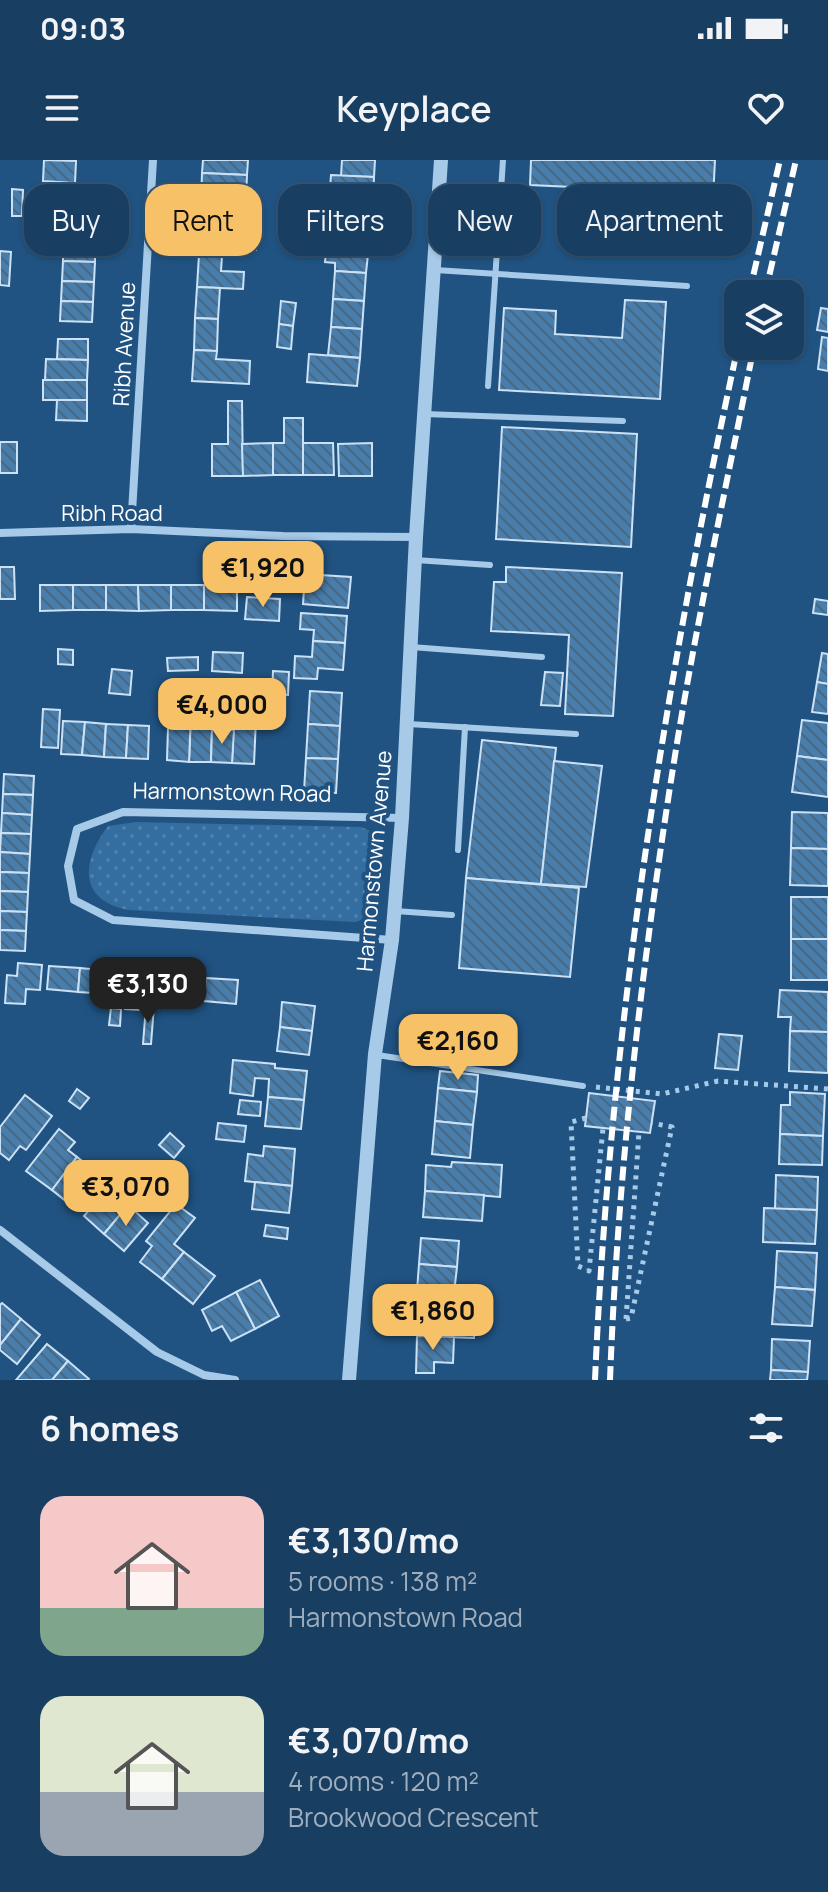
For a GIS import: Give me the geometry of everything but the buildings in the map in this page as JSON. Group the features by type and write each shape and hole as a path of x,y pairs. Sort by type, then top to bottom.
{"street":[{"name":"Ribh Avenue","path":"131,529 153,160"},
{"path":"416,537 441,160"},
{"name":"Ribh Road","path":"0,533 131,529 283,536 416,537"},
{"name":"Harmonstown Avenue","path":"349,1380 375,1054 392,940 402,818 416,537"},
{"name":"Harmonstown Road","path":"392,940 113,920 74,900 68,866 77,829 123,812 402,818"},
{"path":"0,1230 157,1352 204,1375 235,1380"}],"lane":[{"path":"488,386 503,160"},
{"path":"434,270 687,286"},
{"path":"424,414 623,421"},
{"path":"415,560 490,565"},
{"path":"411,647 542,657"},
{"path":"407,724 576,734"},
{"path":"458,850 465,727"},
{"path":"394,911 452,915"},
{"path":"375,1054 583,1086"}],"path":[{"path":"583,1086 622,1094 662,1094 718,1081 828,1089"},
{"path":"586,1118 571,1122 578,1266 589,1271 603,1128"},
{"path":"639,1132 626,1319 631,1318 672,1127 652,1123"}],"shaded area":[{"path":"136,822 361,827 375,833 382,844 378,906 368,917 356,922 128,910 111,905 92,888 89,865 108,826"}],"railway":[{"path":"752,280 780,160"},
{"path":"768,280 796,160"},
{"path":"595,1380 613,1119 644,860 687,602 735,360"},
{"path":"610,1380 626,1140 653,901 686,693 751,360"}]}
